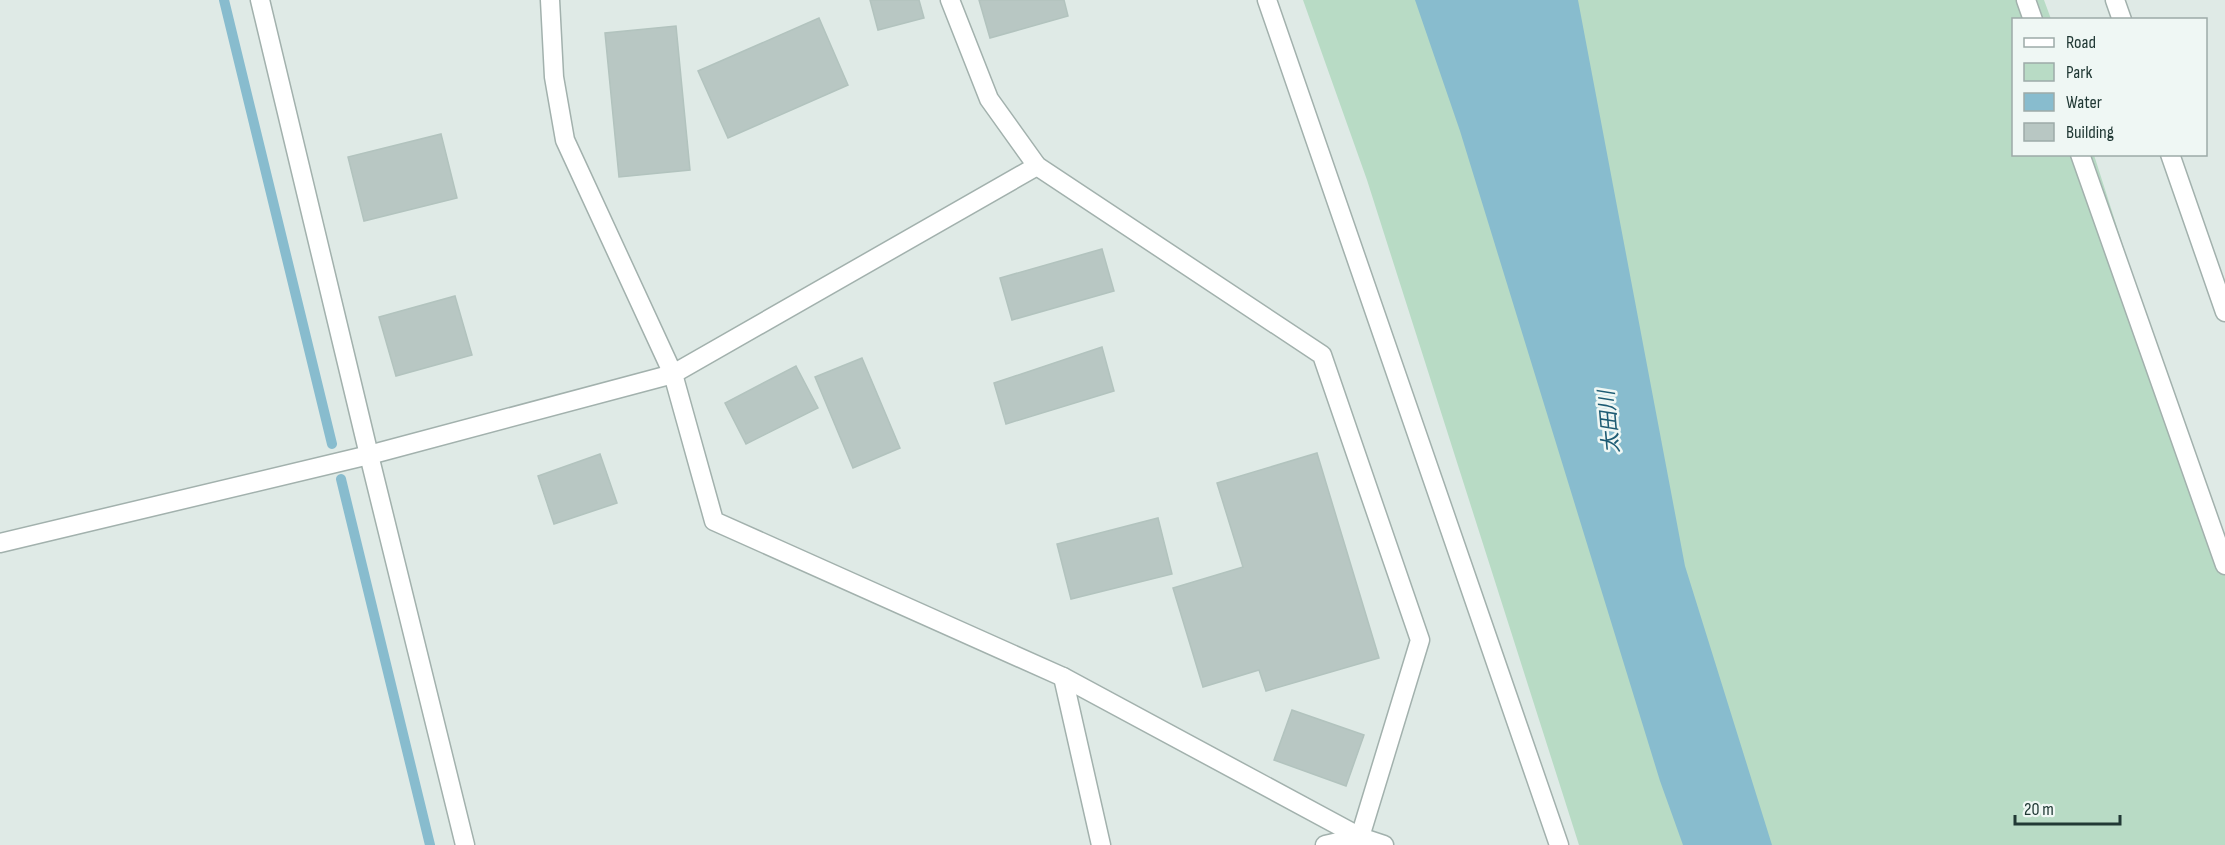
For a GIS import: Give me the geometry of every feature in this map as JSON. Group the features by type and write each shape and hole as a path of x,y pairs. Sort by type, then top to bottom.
{"street":[{"path":"260,0 465,845"},
{"path":"550,0 554,77 566,140 673,374 714,521 1063,677 1360,837 1384,845"},
{"path":"950,0 989,99 1037,166 1322,355 1420,640 1360,837"},
{"path":"1267,0 1559,845"},
{"path":"2026,0 2031,18"},
{"path":"2115,0 2121,18"},
{"path":"2081,156 2225,565"},
{"path":"2171,156 2225,312"},
{"path":"0,543 369,455 673,374 1037,166"},
{"path":"1063,677 1101,845"},
{"path":"1325,845 1360,837"}],"green space":[{"path":"1303,0 2044,0 2051,18 2012,18 2012,156 2094,156 2225,565 2225,845 1579,845 1367,180"}],"water":[{"name":"太田川","path":"1415,0 1578,0 1685,566 1772,845 1683,845 1660,781 1460,131"}],"building":[{"path":"870,0 919,0 924,18 878,30"},
{"path":"979,0 1064,0 1068,16 990,38"},
{"path":"819,18 848,85 728,138 698,71"},
{"path":"676,26 690,170 619,177 605,33"},
{"path":"441,134 457,198 364,221 348,157"},
{"path":"1102,249 1114,291 1012,320 1000,278"},
{"path":"455,296 472,355 396,376 379,317"},
{"path":"1102,347 1114,391 1006,424 994,383"},
{"path":"862,358 900,448 853,468 815,377"},
{"path":"796,366 818,408 746,444 725,403"},
{"path":"1317,453 1379,658 1266,691 1259,670 1203,687 1173,588 1243,567 1217,483"},
{"path":"600,454 617,503 554,524 538,476"},
{"path":"1158,518 1172,574 1071,599 1057,544"},
{"path":"1292,710 1364,735 1346,786 1274,760"}],"waterway":[{"path":"224,0 332,444"},
{"path":"341,479 430,845"}]}
